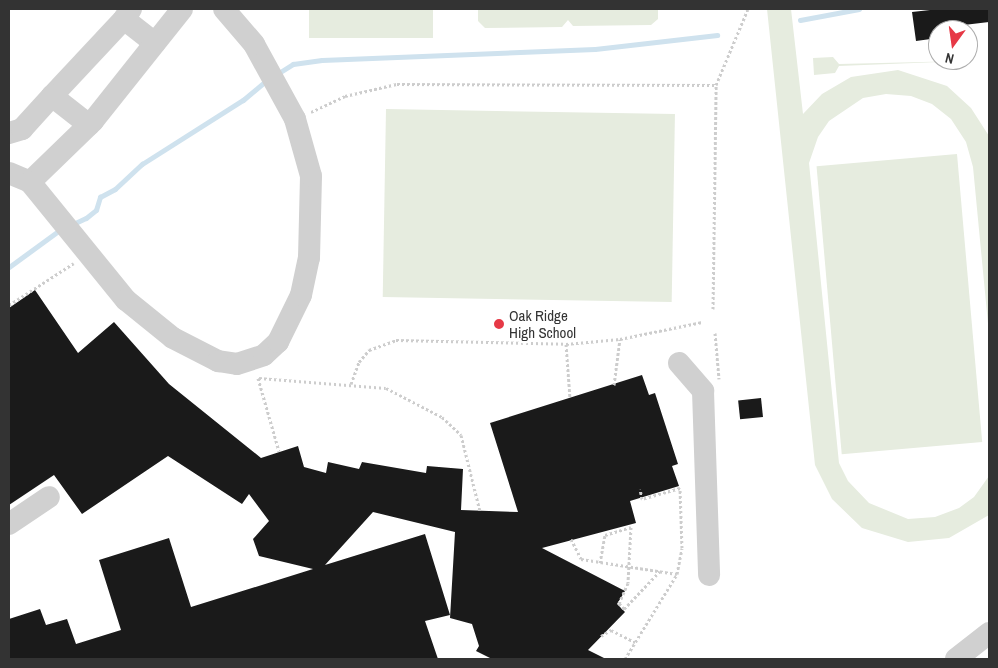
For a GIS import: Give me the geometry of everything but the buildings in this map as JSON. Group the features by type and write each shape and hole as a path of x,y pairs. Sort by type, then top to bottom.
{"street":[{"path":"30,182 88,125 182,9"},
{"path":"9,173 30,182 55,209 81,247 126,300 173,338 218,362 255,370 278,342 290,320 309,258 311,176 295,119 265,64 224,9"},
{"path":"10,134 22,129 127,14 155,43"},
{"path":"52,96 88,125"},
{"path":"679,363 703,391 709,575"},
{"path":"9,524 49,497"},
{"path":"956,659 989,633"}],"path":[{"path":"713,309 716,85 748,9"},
{"path":"295,119 345,96 398,84 716,85"},
{"path":"9,305 81,247"},
{"path":"351,384 359,362 369,350 396,340 566,344 620,339 702,322"},
{"path":"614,384 620,339"},
{"path":"566,344 570,398"},
{"path":"279,452 255,370 386,388 442,417 461,435 480,511"},
{"path":"624,659 677,574 682,548 680,488 642,499 640,489"},
{"path":"600,563 605,535 631,527 626,567 628,583 619,603 624,609 660,571"},
{"path":"571,538 581,559 677,574"},
{"path":"601,636 611,630 635,642"}],"shaded area":[{"path":"309,9 433,9 433,38 309,38"},
{"path":"478,9 658,9 658,19 651,25 573,26 568,20 562,27 485,28 478,21"},
{"path":"767,9 791,9 803,114 822,94 851,77 898,70 947,86 971,108 989,136 989,334 973,167 966,142 951,119 932,104 911,96 886,94 863,98 829,121 818,137 809,163 839,463 848,481 869,503 908,519 935,517 959,508 974,497 989,476 989,515 949,538 908,542 862,528 832,499 815,465"},
{"path":"833,57 839,64 928,62 839,66 835,73 814,75 813,58"},
{"path":"386,109 675,114 672,302 383,297"},
{"path":"957,154 982,442 842,454 817,166"}],"waterway":[{"path":"800,20 859,9"},
{"path":"277,74 293,64 322,60 595,49 717,35"},
{"path":"73,224 86,218 96,210 100,197 115,189 142,164 243,100 268,79"},
{"path":"9,267 61,229"}],"place":[{"name":"Oak Ridge High School","path":"499,324"}]}
